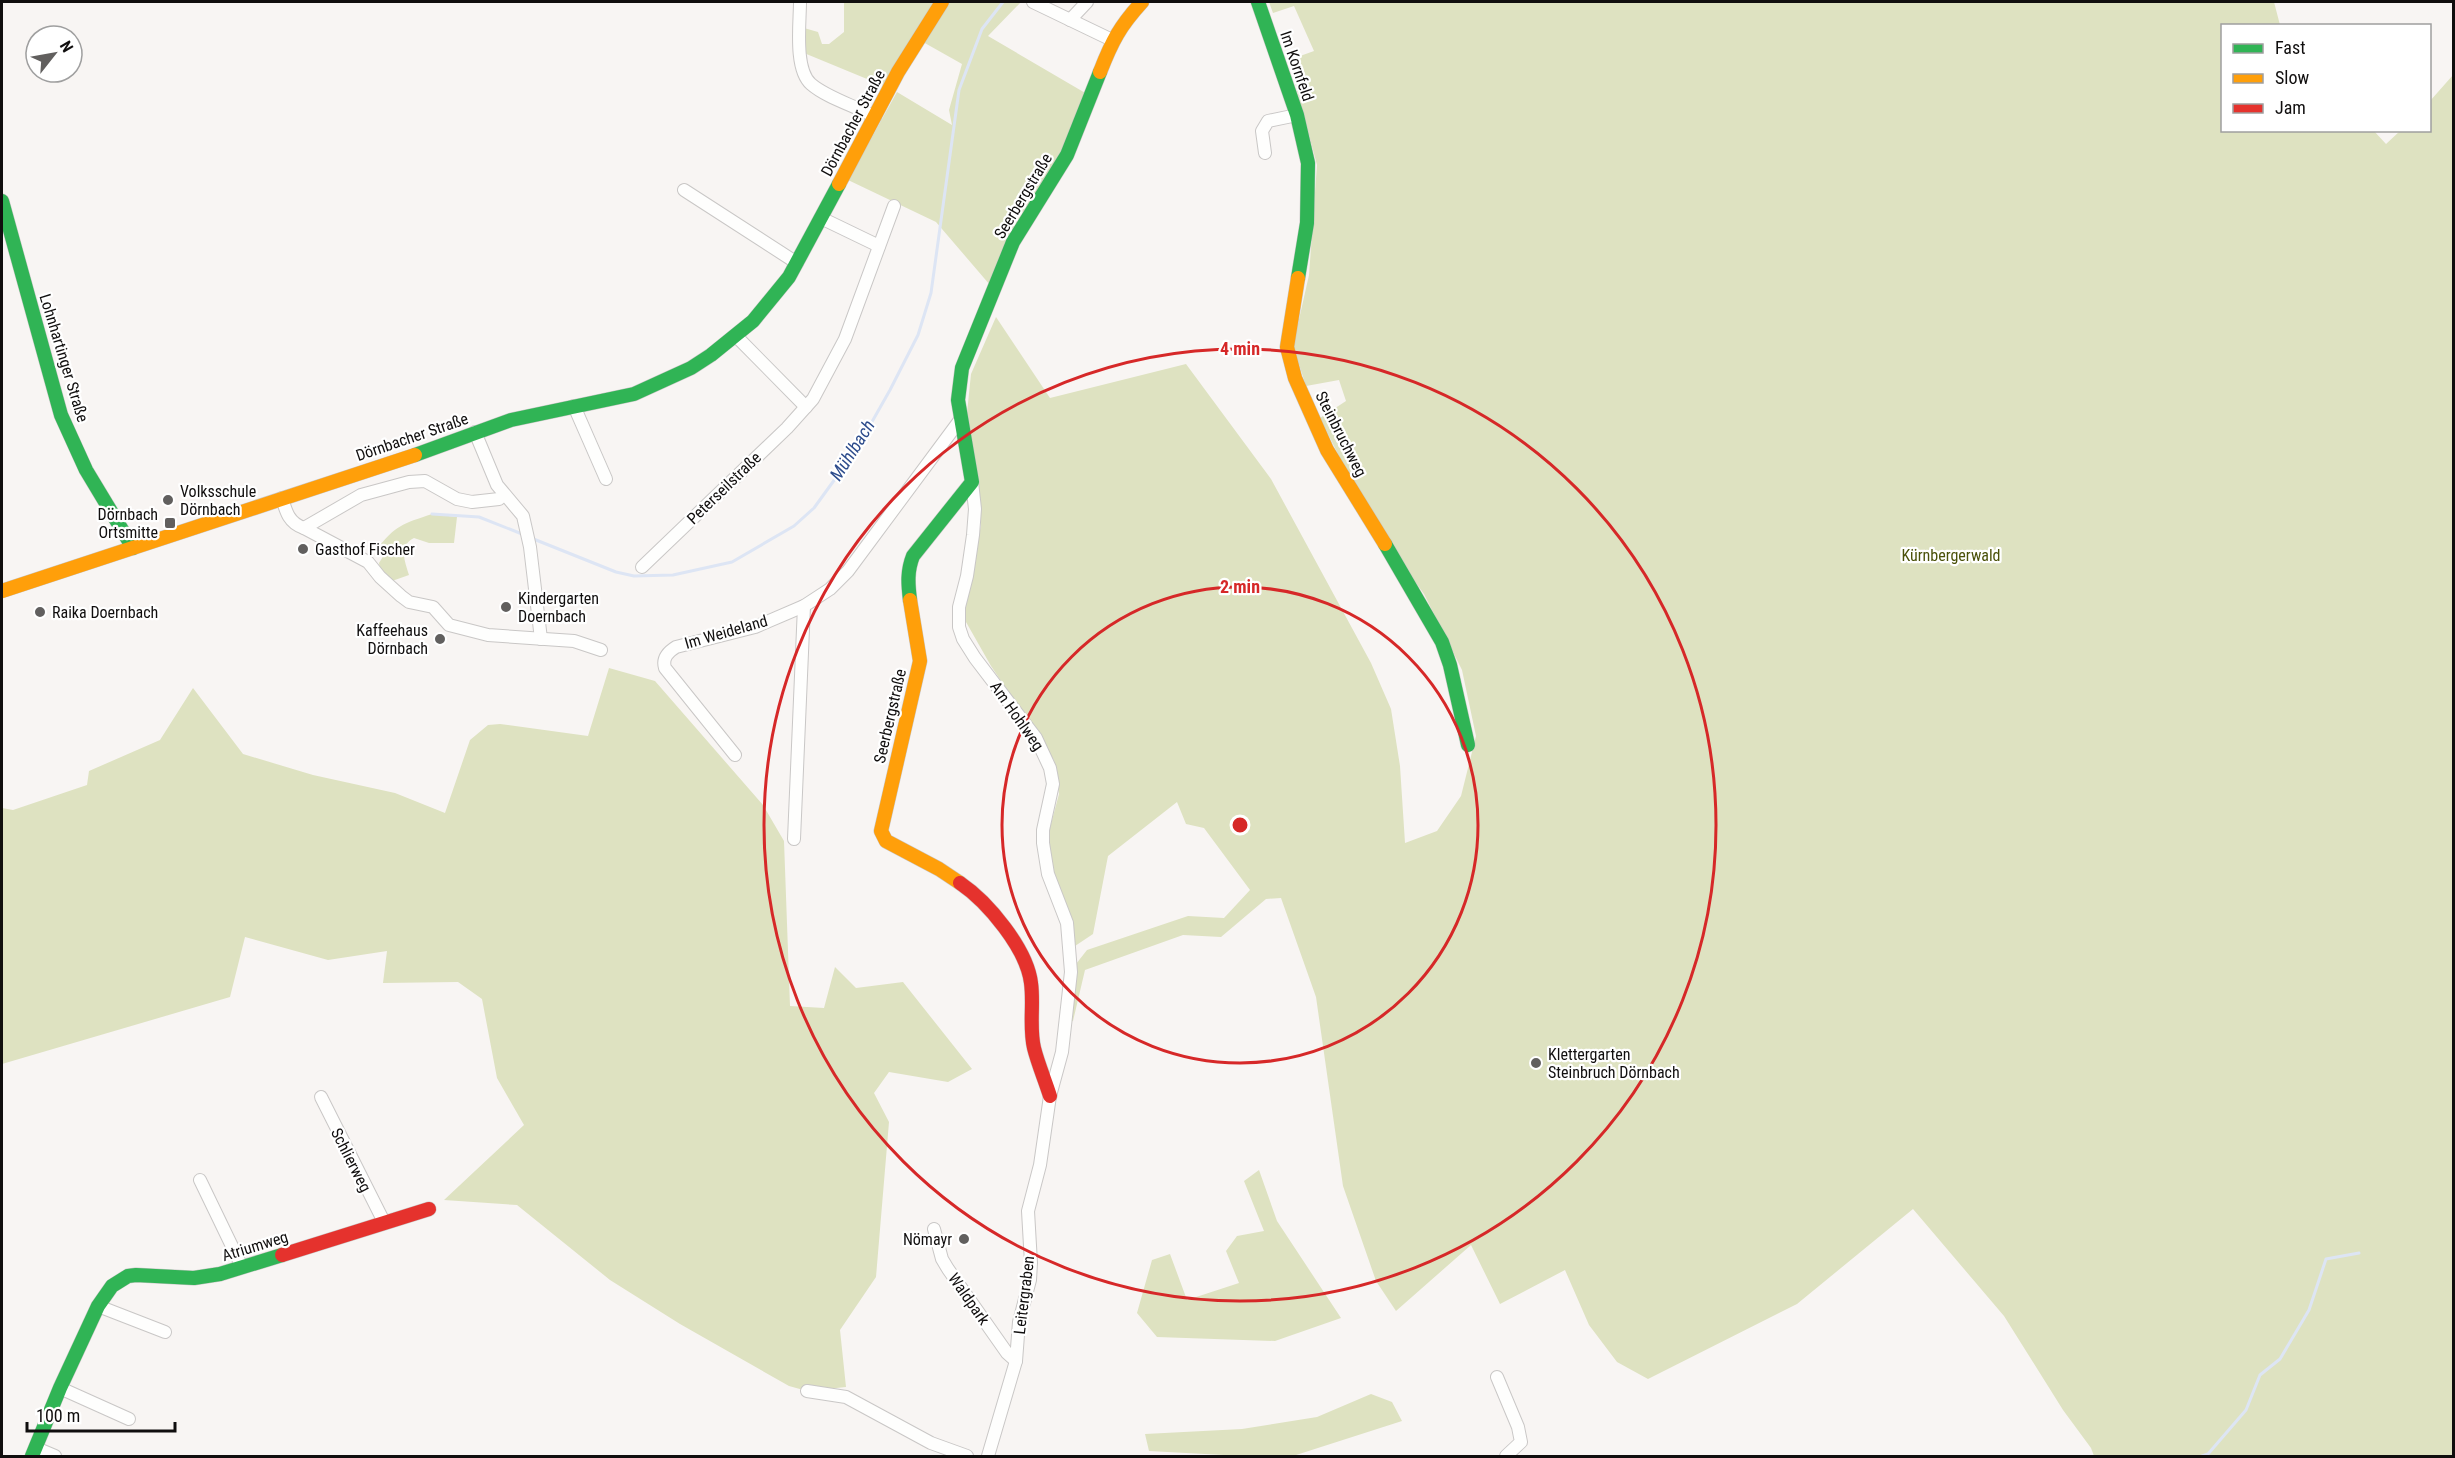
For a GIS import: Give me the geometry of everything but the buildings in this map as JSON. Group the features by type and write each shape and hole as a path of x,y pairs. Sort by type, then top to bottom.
{"street":[{"path":"800,2 800,54 805,76 818,89 875,117"},
{"name":"Dörnbacher Straße","path":"2,591 532,414 622,397 648,389 691,368 736,336 765,308 797,263 918,38 942,2"},
{"path":"1033,2 1112,40"},
{"path":"1071,20 1087,2"},
{"name":"Seerbergstraße","path":"1050,1096 1045,1087 1033,1046 1031,982 1027,967 1004,926 976,894 939,869 893,846 883,837 881,831 920,660 908,585 909,566 913,556 972,482 958,400 962,368 1000,271 1023,224 1066,155 1112,40 1142,2"},
{"name":"Im Kornfeld","path":"1258,2 1297,115 1268,122 1262,131 1265,153"},
{"name":"Steinbruchweg","path":"1297,115 1308,163 1309,193 1307,223 1287,347 1295,378 1328,450 1401,569 1442,642 1450,664 1468,745"},
{"path":"684,190 797,263"},
{"name":"Lohnhartinger Straße","path":"2,201 61,415 86,470 133,548"},
{"name":"Peterseilstraße","path":"642,567 806,407 825,380 845,339 894,206"},
{"path":"821,219 879,246"},
{"path":"736,336 806,407"},
{"path":"574,406 606,479"},
{"name":"Im Weideland","path":"735,755 665,668 665,658 669,651 676,647 755,627 804,606 830,589 848,571 960,420"},
{"path":"475,432 497,485 518,507 527,529 541,639"},
{"path":"304,528 361,495 409,482 425,481 457,499 472,502 499,499 504,494"},
{"name":"Am Hohlweg","path":"972,482 975,509 973,535 967,576 959,607 959,627 963,639 975,658 1036,738 1053,778 1052,796 1043,830 1043,843 1048,874 1067,923 1071,972 1062,1052 1050,1096"},
{"path":"282,498 290,519 296,525 368,562 380,577 401,596 409,602 433,607 448,625 488,635 574,641 601,650"},
{"path":"794,839 804,606"},
{"name":"Leitergraben","path":"988,1456 1016,1361 1019,1322 1030,1280 1028,1211 1040,1165 1050,1096"},
{"name":"Schlierweg","path":"321,1097 384,1222"},
{"path":"200,1180 242,1267"},
{"name":"Atriumweg","path":"55,1456 34,1452 60,1388 98,1306 112,1286 128,1276 145,1274 207,1277 429,1209"},
{"name":"Waldpark","path":"934,1229 942,1259 948,1269 1007,1353 1016,1361"},
{"path":"98,1306 165,1332"},
{"path":"1497,1377 1518,1427 1521,1442 1506,1456"},
{"path":"60,1388 129,1419"},
{"path":"807,1390 846,1397 931,1443 967,1456"}],"green space":[{"path":"844,2 936,2 884,86 804,53 804,28 818,32 822,44 829,44 844,32"},
{"path":"950,2 1021,2 988,36 1087,94 1063,149 990,285 936,222 848,180 897,92 952,125 949,110 962,64 923,42"},
{"name":"Kürnbergerwald","path":"1269,2 2274,2 2280,24 2221,24 2221,132 2375,132 2386,144 2399,132 2431,132 2431,100 2453,75 2453,1456 2094,1456 2091,1448 2063,1410 2004,1316 1913,1209 1797,1304 1648,1379 1617,1362 1589,1325 1565,1270 1500,1304 1471,1245 1396,1311 1376,1281 1343,1186 1316,997 1281,898 1266,899 1221,937 1183,935 1085,970 1073,1021 1069,1022 1076,964 1087,950 1188,916 1224,918 1250,890 1204,828 1186,824 1177,802 1108,856 1093,934 1072,948 1050,857 1048,835 1059,794 1054,760 991,666 966,622 965,610 981,525 967,413 971,374 996,317 1050,398 1186,364 1271,479 1371,663 1391,709 1400,766 1405,843 1437,831 1461,796 1476,736 1462,670 1424,594 1373,524 1320,418 1346,401 1339,380 1306,386 1293,346 1309,275 1317,165 1289,60 1314,51 1294,6 1273,13"},
{"path":"432,514 457,517 454,543 429,543 414,538 409,541 404,550 409,575 392,581 381,574 379,563 384,555 376,550 400,526"},
{"path":"609,668 655,681 763,805 784,841 790,1006 824,1008 835,967 856,988 903,982 972,1069 948,1082 889,1072 874,1093 889,1122 876,1277 840,1330 846,1387 807,1391 789,1386 680,1324 610,1280 517,1205 444,1200 524,1125 497,1078 482,999 458,982 383,983 387,951 328,960 245,937 230,997 2,1064 2,808 13,810 87,785 89,771 160,740 193,688 243,754 313,775 395,793 445,813 470,740 488,725 500,724 588,736"},
{"path":"1259,1170 1277,1221 1341,1318 1275,1341 1157,1337 1137,1313 1152,1260 1170,1254 1187,1300 1239,1283 1226,1251 1237,1236 1264,1231 1244,1181"},
{"path":"1371,1394 1392,1402 1402,1421 1293,1456 1149,1451 1145,1434 1242,1429 1317,1417"}],"waterway":[{"name":"Mühlbach","path":"531,538 616,572 634,576 673,575 732,562 794,526 814,508 856,450 918,335 931,293 959,90 982,29 1003,2"},
{"name":"Mühlbach","path":"432,514 479,517 522,534"},
{"path":"2202,1456 2208,1454 2246,1410 2260,1375 2280,1359 2309,1310 2326,1259 2359,1253"}],"traffic: fast":[{"path":"1258,2 1297,115 1308,163 1307,223 1298,278"},
{"path":"910,600 908,578 913,556 972,482 958,400 962,368 1013,242 1067,155 1100,72"},
{"path":"415,455 511,420 634,394 691,368 753,321 789,277 839,184"},
{"path":"2,201 61,415 86,470 133,548"},
{"path":"1385,544 1442,642 1450,665 1468,745"},
{"path":"32,1456 98,1306 112,1286 128,1276 136,1275 194,1278 220,1274 282,1255"}],"traffic: slow":[{"path":"839,184 898,72 942,2"},
{"path":"1100,72 1117,34 1142,2"},
{"path":"1298,278 1287,347 1295,378 1327,450 1385,544"},
{"path":"2,591 415,455"},
{"path":"910,600 920,661 881,831 886,841 939,869 960,883"}],"traffic: jam":[{"path":"960,883 994,914 1014,941 1028,970 1031,983 1034,1048 1050,1096"},
{"path":"282,1255 429,1209"}],"place":[{"name":"Volksschule Dörnbach","path":"168,500"},
{"name":"Dörnbach Ortsmitte","path":"170,523"},
{"name":"Gasthof Fischer","path":"303,549"},
{"name":"Kindergarten Doernbach","path":"506,607"},
{"name":"Raika Doernbach","path":"40,612"},
{"name":"Kaffeehaus Dörnbach","path":"440,639"},
{"name":"Klettergarten Steinbruch Dörnbach","path":"1536,1063"},
{"name":"Nömayr","path":"964,1239"}]}
